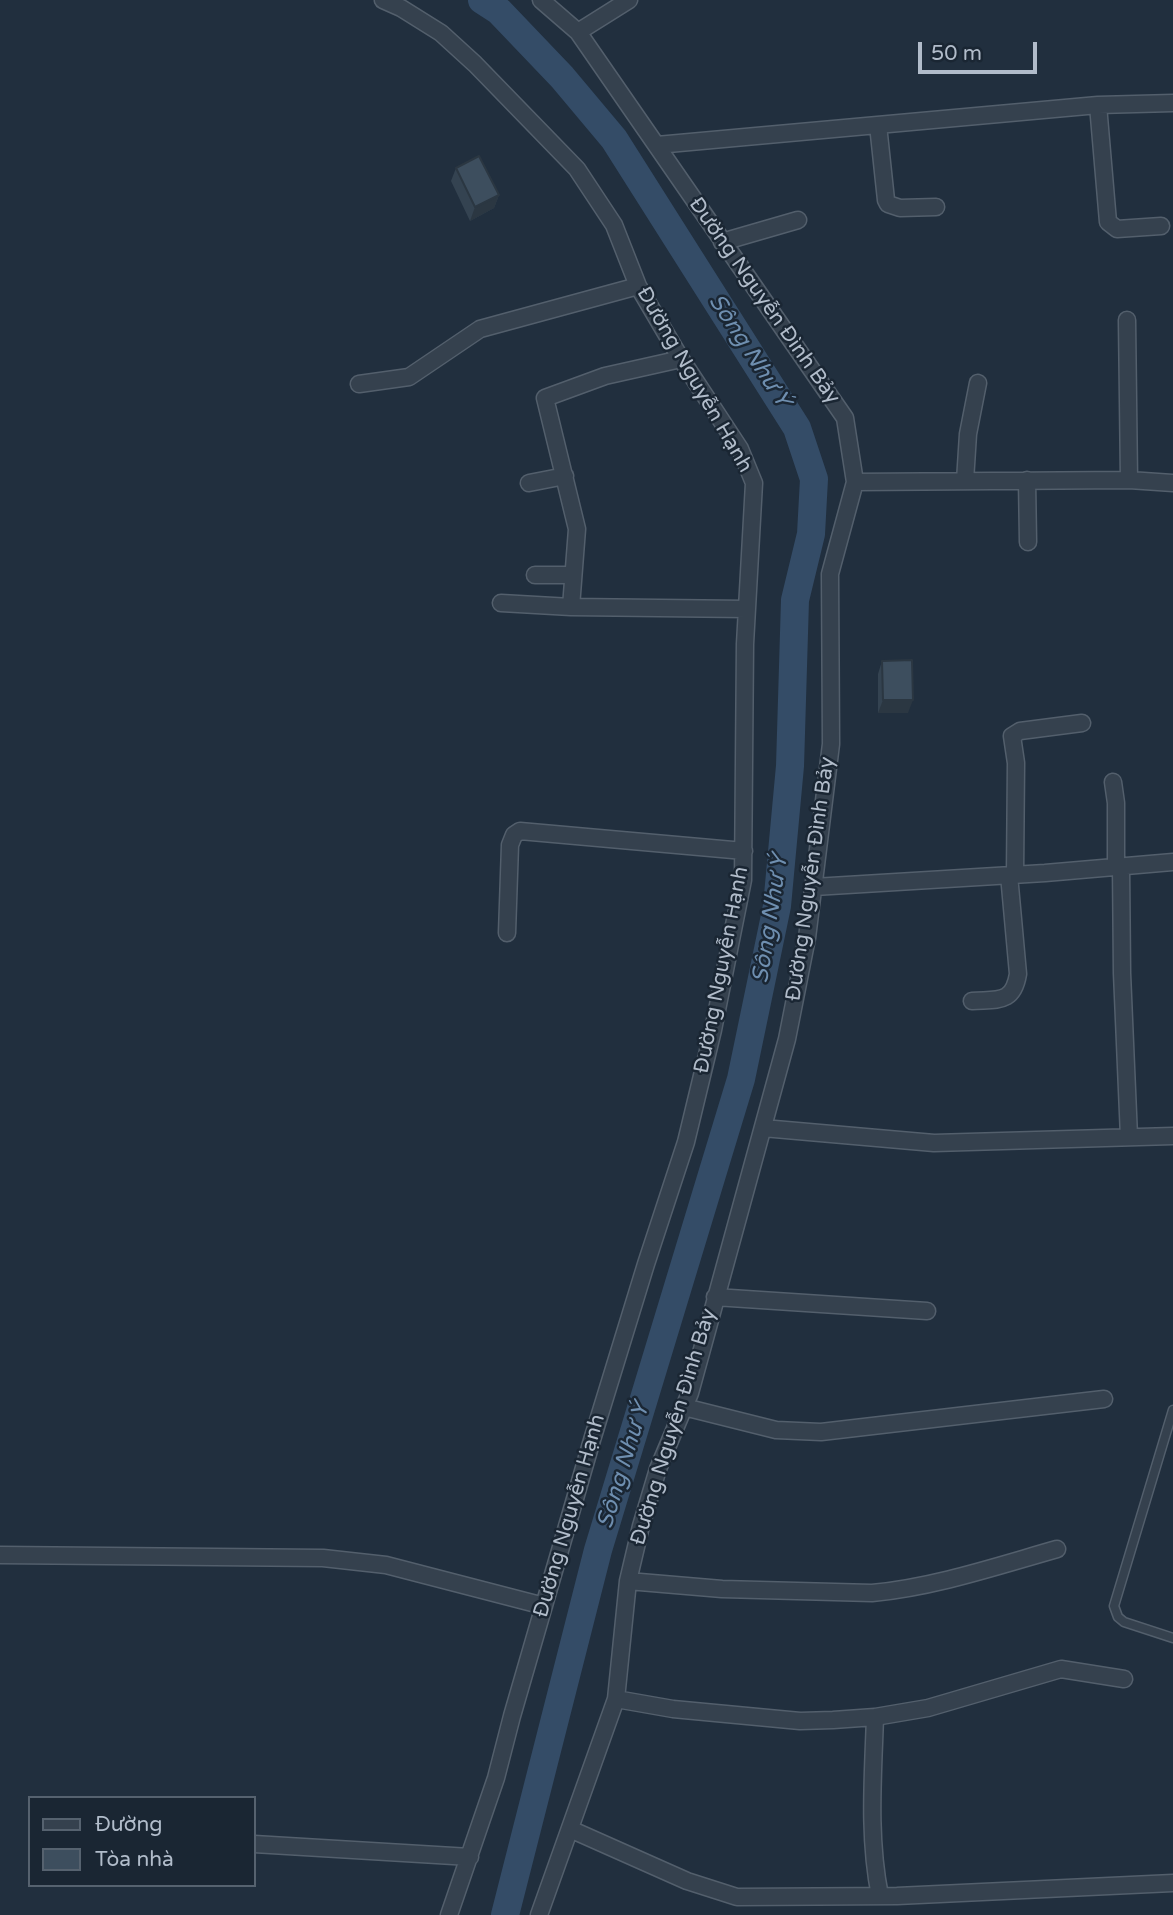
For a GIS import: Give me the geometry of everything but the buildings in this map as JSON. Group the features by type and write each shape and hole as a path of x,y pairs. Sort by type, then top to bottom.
{"street":[{"name":"Đường Nguyễn Hạnh","path":"383,0 441,33 578,169 614,225 638,286 740,450 754,483 747,610 743,880 713,1030 686,1142 646,1264 544,1606 496,1778 449,1915"},
{"name":"Đường Nguyễn Đình Bảy","path":"539,1915 616,1699 628,1581 658,1469 690,1393 788,1039 814,887 831,744 830,574 855,482 845,418 578,32 541,0"},
{"path":"578,32 629,0"},
{"path":"657,145 1098,104 1173,103"},
{"path":"1098,104 1108,222 1111,227 1117,229 1161,226"},
{"path":"878,125 888,204 900,208 936,207"},
{"path":"722,242 798,220"},
{"path":"359,384 409,377 480,329 638,286"},
{"path":"1127,320 1129,480"},
{"path":"571,607 577,529 545,398 605,376 681,359"},
{"path":"965,481 968,434 978,383"},
{"path":"529,483 565,475"},
{"path":"1027,480 1028,542"},
{"path":"855,482 1173,482"},
{"path":"535,575 573,575"},
{"path":"502,603 747,610"},
{"path":"972,1001 1010,996 1015,989 1018,974 1012,875 1016,763 1012,736 1020,731 1082,723"},
{"path":"1113,782 1129,1137"},
{"path":"508,933 510,845 514,835 520,831 744,851"},
{"path":"814,887 1173,862"},
{"path":"763,1128 934,1143 1173,1136"},
{"path":"715,1297 927,1311"},
{"path":"684,1407 776,1430 821,1433 1104,1399"},
{"path":"628,1581 722,1589 889,1592 1057,1549"},
{"path":"0,1555 360,1561 386,1565 544,1606"},
{"path":"616,1699 673,1709 800,1721 875,1717 928,1708 1061,1668 1124,1679"},
{"path":"875,1717 872,1829 874,1864 880,1896"},
{"path":"570,1829 687,1881 737,1897 880,1896 1173,1883"},
{"path":"256,1844 470,1857"}],"lane":[{"path":"1173,1410 1114,1606 1118,1617 1124,1622 1173,1638"}],"waterway":[{"name":"Sông Như Ý","path":"482,0 499,11 562,77 614,139 797,428 814,479 811,534 795,600 790,766 777,906 741,1079 598,1550 505,1915"}]}
